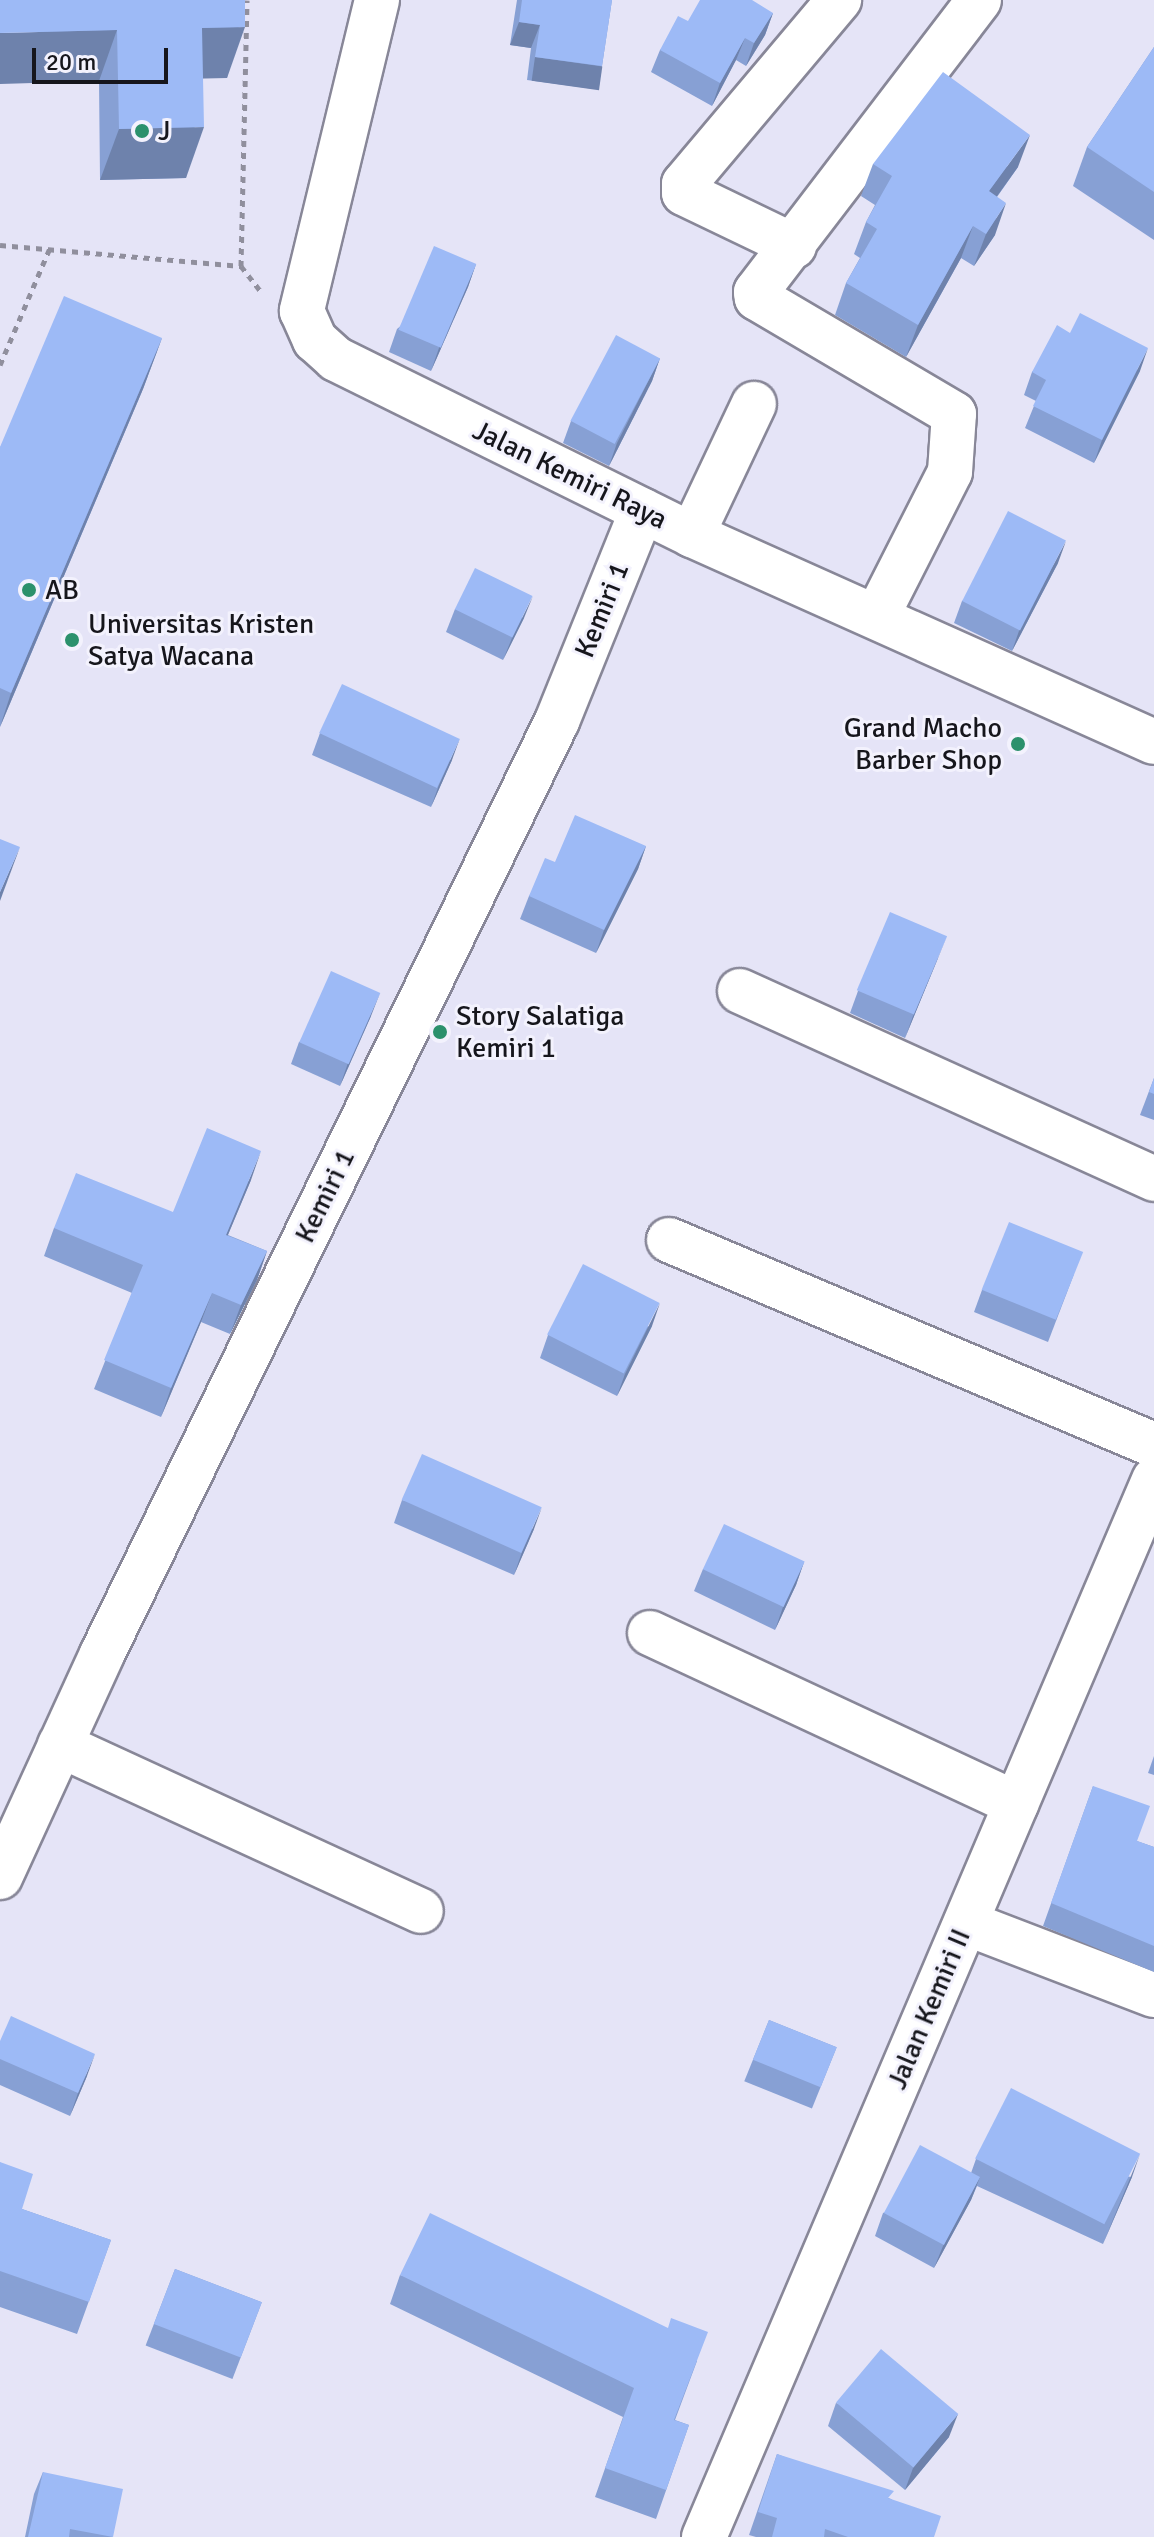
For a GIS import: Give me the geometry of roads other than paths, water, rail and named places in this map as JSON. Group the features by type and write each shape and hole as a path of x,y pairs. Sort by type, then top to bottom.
{"street":[{"name":"Jalan Kemiri Raya","path":"377,0 302,311 315,340 336,359 692,535 1154,742"},
{"path":"794,246 684,193 684,184 839,0"},
{"path":"877,616 950,472 954,414 757,298 756,292 979,0"},
{"path":"692,535 754,404"},
{"name":"Kemiri 1","path":"0,1877 60,1745 557,721 642,511"},
{"path":"740,991 1154,1179"},
{"path":"669,1240 1154,1445"},
{"name":"Jalan Kemiri II","path":"704,2537 1154,1480"},
{"path":"650,1633 1016,1804"},
{"path":"60,1745 421,1911"},
{"path":"966,1923 1154,1995"}],"place":[{"name":"J","path":"142,131"},
{"name":"AB","path":"29,590"},
{"name":"Universitas Kristen Satya Wacana","path":"72,640"},
{"name":"Grand Macho Barber Shop","path":"1018,744"},
{"name":"Story Salatiga Kemiri 1","path":"440,1032"}]}
